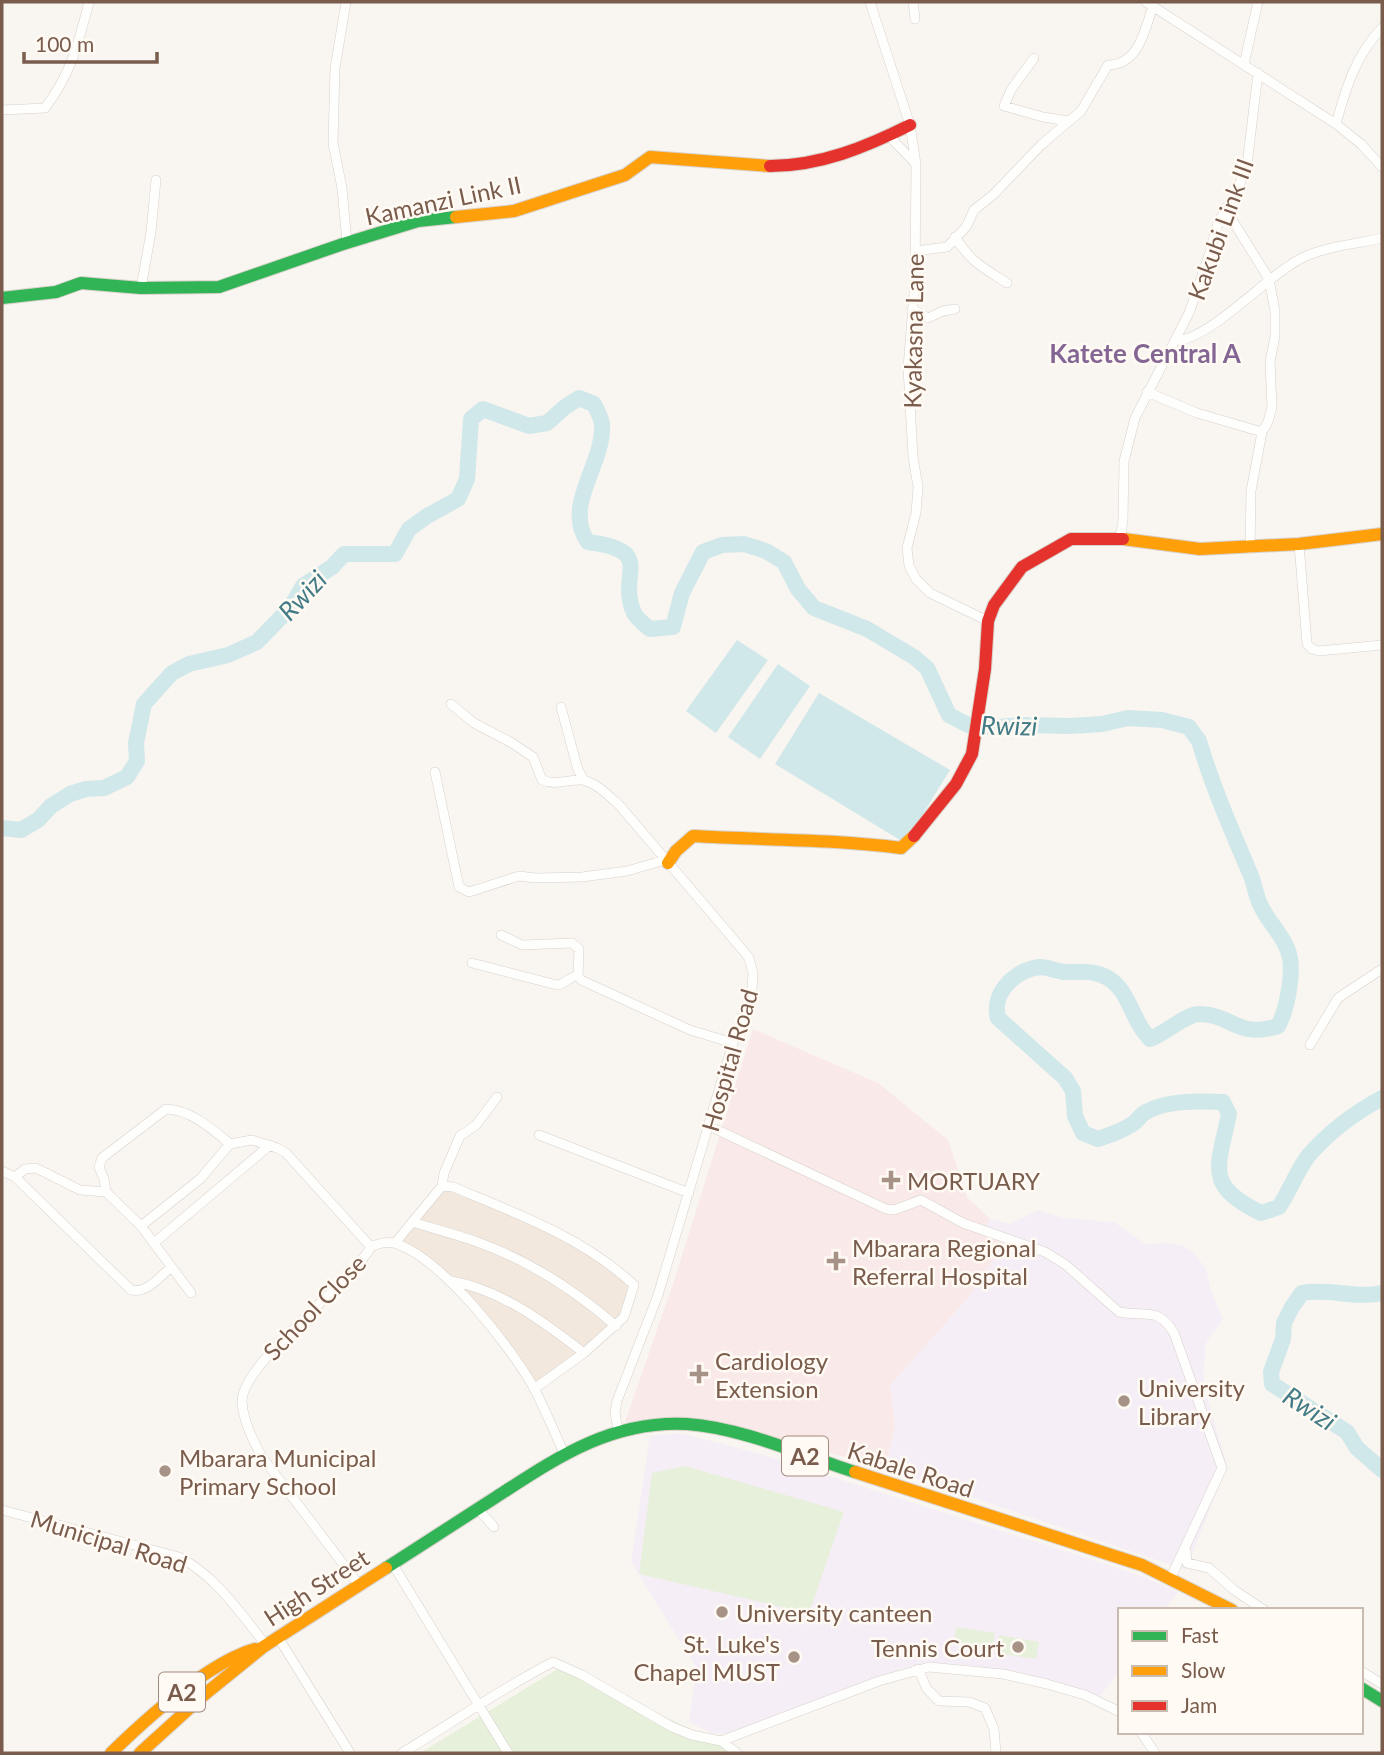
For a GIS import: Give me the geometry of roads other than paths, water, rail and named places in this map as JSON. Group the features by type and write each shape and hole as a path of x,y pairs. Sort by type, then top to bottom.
{"street":[{"path":"2,110 45,108 61,87 73,62 89,2"},
{"path":"346,2 335,68 332,143 342,188 347,242"},
{"name":"Kyakasna Lane","path":"870,2 910,125 916,164 915,251 908,368 913,457 918,487 916,513 907,548 909,566 916,579 930,593 988,621"},
{"path":"913,2 915,19"},
{"path":"1244,64 1258,2"},
{"path":"915,251 947,247 966,227 974,209 993,195 1081,111 1108,65 1117,65 1138,50 1150,4 1336,124 1361,144 1382,167"},
{"path":"1336,124 1346,87 1358,60 1382,27"},
{"path":"1034,58 1011,90 1004,106 1068,121"},
{"name":"Kakubi Link III","path":"1120,538 1123,522 1124,461 1135,418 1176,340 1200,284 1218,223 1247,165 1258,73"},
{"name":"Kamanzi Link II","path":"2,298 56,292 81,283 141,288 219,287 347,242 418,221 514,211 625,175 650,157 739,164 801,164 829,158 910,125"},
{"path":"888,136 916,164"},
{"path":"141,288 151,232 156,180"},
{"path":"1226,210 1269,279 1275,311 1275,336 1270,362 1272,407 1262,432 1251,491 1250,548"},
{"path":"955,237 967,256 1007,283"},
{"path":"1176,340 1193,338 1212,326 1269,279 1305,256 1382,239"},
{"path":"912,309 928,318 955,309"},
{"path":"1147,393 1198,413 1262,432"},
{"path":"435,772 459,887 469,892 519,876 582,877 667,862 684,842 693,836 773,841 850,841 901,848 917,834 956,784 972,754 985,669 988,621 1007,583 1021,566 1071,539 1120,538 1200,550 1299,544 1382,534"},
{"path":"1299,544 1307,644 1319,651 1382,645"},
{"path":"451,704 474,723 533,757 542,780 559,783 584,780 578,770 561,707"},
{"name":"Hospital Road","path":"584,780 602,790 620,806 749,958 753,973 752,990 733,1043 658,1294 617,1401 615,1413 618,1430"},
{"path":"501,935 522,945 572,943 579,949 578,975 581,980 690,1030 733,1043"},
{"path":"472,963 557,985 578,975"},
{"path":"1310,1045 1338,998 1382,969"},
{"path":"395,1243 442,1186 444,1173 460,1136 477,1125 497,1097"},
{"path":"191,1293 141,1226 106,1192 99,1167 102,1158 166,1109 178,1109 191,1116 230,1144"},
{"path":"709,1126 886,1209 894,1210 921,1200 963,1223 1038,1249 1066,1265 1119,1312 1150,1313 1163,1319 1174,1333 1222,1468 1171,1577"},
{"path":"539,1135 689,1193"},
{"path":"141,1226 200,1179 230,1144 252,1140 286,1153 371,1247"},
{"path":"154,1243 270,1145"},
{"path":"15,1177 25,1169 36,1168 80,1190 106,1192"},
{"path":"2,1171 15,1177 131,1290 138,1292 145,1289 171,1268"},
{"path":"442,1186 453,1187 529,1218 588,1250 634,1285 624,1317 584,1353 534,1389"},
{"path":"412,1222 483,1244 536,1270 590,1303 616,1325"},
{"name":"School Close","path":"359,1585 262,1457 253,1441 242,1401 243,1391 264,1357 331,1294 371,1247 379,1243 395,1243 419,1255 452,1281 512,1355 534,1389 564,1453"},
{"path":"452,1281 502,1297 548,1325 584,1353"},
{"name":"Kabale Road","path":"392,1563 564,1453 595,1438 618,1430 669,1423 695,1424 733,1432 1095,1549 1171,1577 1228,1608"},
{"path":"477,1508 494,1527"},
{"name":"Municipal Road","path":"2,1510 179,1557 197,1566 265,1646"},
{"path":"1185,1549 1187,1563 1209,1568 1234,1590 1261,1608"},
{"path":"392,1563 508,1753"},
{"name":"High Street","path":"140,1753 205,1693 265,1646 392,1563"},
{"path":"278,1637 350,1753"},
{"name":"High Street","path":"111,1753 138,1726 213,1670 238,1654 265,1646"},
{"path":"402,1753 514,1682 556,1662 672,1727 692,1735 721,1741 737,1753"},
{"path":"721,1741 929,1667 974,1670 1047,1684 1085,1695 1118,1711"},
{"path":"918,1669 927,1689 939,1701 970,1702 985,1708 994,1729 996,1753"},
{"path":"1363,1672 1382,1684"},
{"path":"1363,1689 1382,1701"},
{"path":"1142,1734 1155,1753"}],"water":[{"path":"737,640 768,660 716,733 686,711"},
{"path":"778,664 810,686 760,759 728,737"},
{"path":"819,693 950,770 905,843 775,764"}],"waterway":[{"name":"Rwizi","path":"2,828 21,830 70,794 86,789 104,788 127,777 137,761 136,743 144,704 172,673 189,664 228,655 257,642 290,608 303,586 332,567 344,554 395,554 409,529 458,499 467,479 471,419 483,409 529,426 547,423 579,398 594,404 602,424 601,439 582,499 581,528 588,542 622,551 629,558 630,599 634,613 650,629 673,627 682,593 703,552 722,545 744,544 766,551 784,562 798,589 814,608 867,629 914,657 927,668 949,715 968,725 1071,726 1102,724 1128,718 1162,720 1189,727 1199,741 1259,902 1288,950 1291,974 1284,1011 1278,1026 1253,1030 1210,1015 1194,1015 1150,1039 1121,991 1103,975 1040,967 1022,973 1007,984 1002,992 998,1000 998,1018 1065,1078 1073,1091 1075,1116 1083,1133 1098,1139 1121,1131 1154,1108 1173,1103 1223,1102 1229,1114 1221,1148 1219,1173 1230,1193 1261,1213 1279,1207 1305,1161 1325,1138 1382,1098"},
{"name":"Rwizi","path":"1382,1293 1302,1293 1284,1323 1283,1339 1271,1372 1272,1384 1347,1432 1357,1448 1382,1470"}],"place":[{"name":"MORTUARY","path":"891,1180"},
{"name":"Mbarara Regional Referral Hospital","path":"836,1261"},
{"name":"Cardiology Extension","path":"699,1374"},
{"name":"University Library","path":"1124,1401"},
{"name":"Mbarara Municipal Primary School","path":"165,1471"},
{"name":"University canteen","path":"722,1612"},
{"name":"Tennis Court","path":"1018,1647"},
{"name":"St. Luke's Chapel MUST","path":"794,1657"}],"district":[{"name":"Katete Central A","path":"1145,353"}]}
